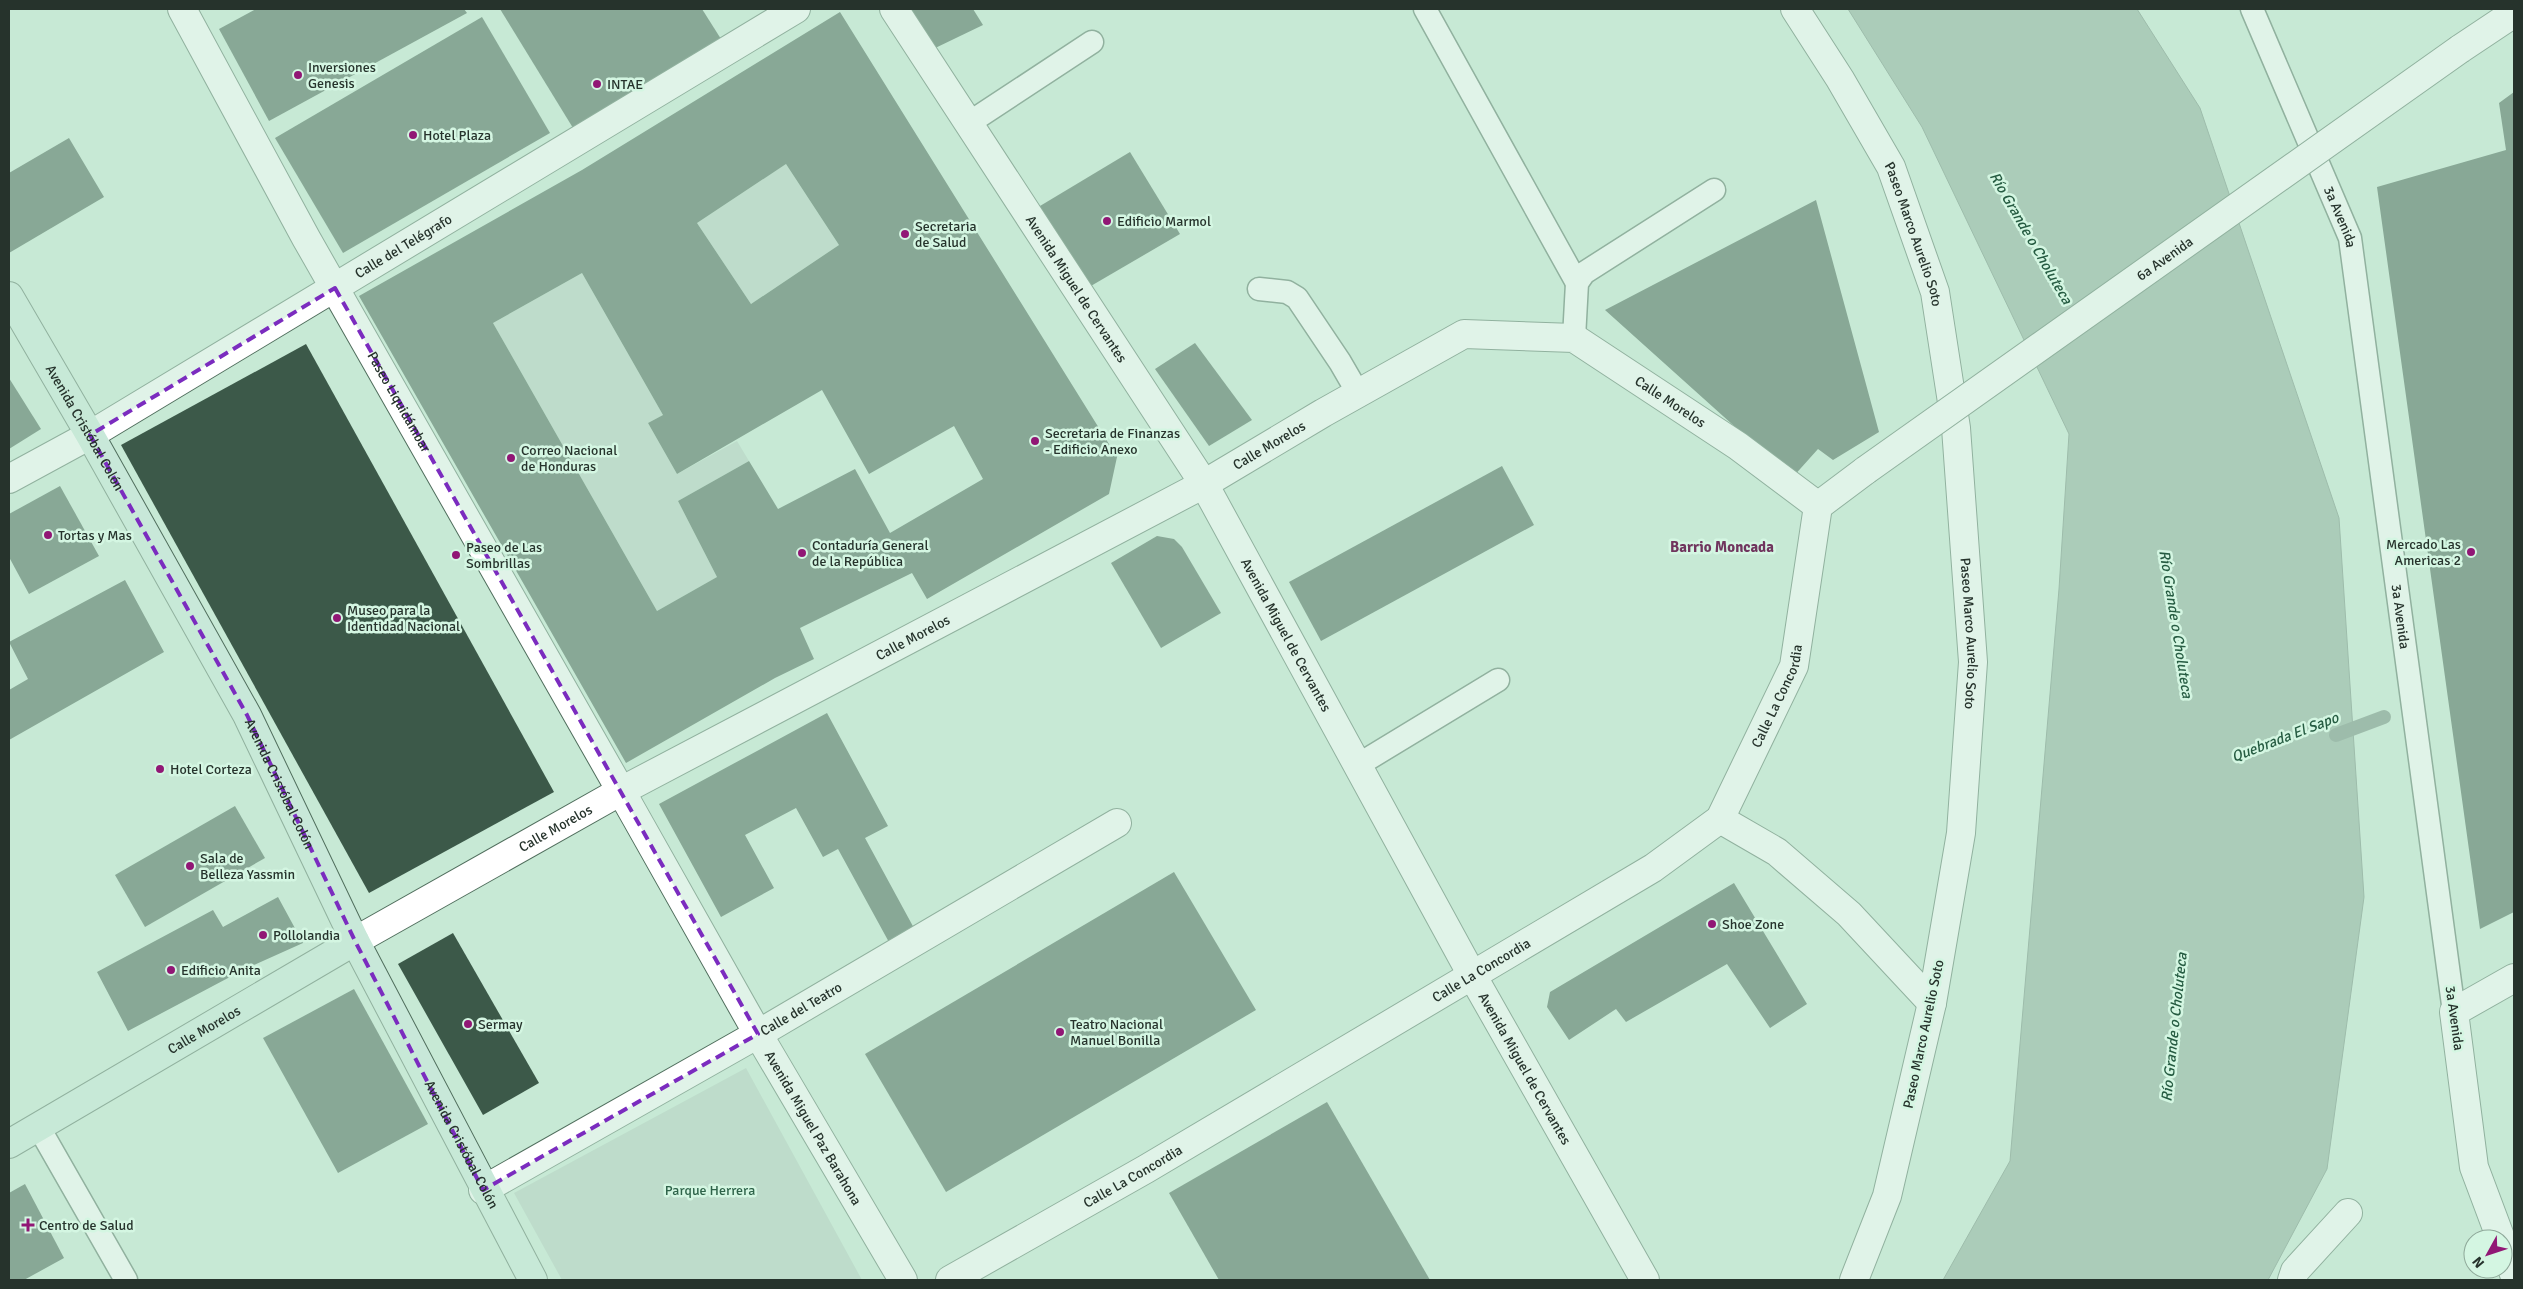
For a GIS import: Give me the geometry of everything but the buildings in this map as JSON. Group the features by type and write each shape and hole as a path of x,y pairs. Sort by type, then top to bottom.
{"main road":[{"name":"Avenida Cristóbal Colón","path":"9,296 90,435 247,715 355,941 483,1190 533,1280"},
{"name":"Calle Morelos","path":"9,1144 355,941"}],"street":[{"name":"Paseo Liquidámbar","path":"182,9 335,288 621,791"},
{"name":"Calle del Telégrafo","path":"9,479 90,435 796,9"},
{"name":"Avenida Miguel de Cervantes","path":"894,9 1204,484 1472,975 1646,1280"},
{"name":"Paseo Marco Aurelio Soto","path":"1794,9 1840,79 1891,168 1935,292 1956,428 1973,662 1961,833 1932,1002 1887,1196 1854,1280"},
{"name":"6a Avenida","path":"1818,506 2460,49 2514,13"},
{"name":"Calle Morelos","path":"355,941 621,791 1204,484 1358,393 1464,334 1574,338 1738,446 1818,506"},
{"name":"Calle La Concordia","path":"950,1280 1146,1169 1653,868 1720,819 1794,666 1818,506"},
{"name":"Avenida Miguel Paz Barahona","path":"621,791 758,1034 902,1280"},
{"path":"1720,819 1777,852 1849,914 1932,1002"},
{"name":"Calle del Teatro","path":"483,1190 758,1034 1117,822"},
{"path":"2454,1012 2514,978"},
{"name":"3a Avenida","path":"2454,1012 2474,1167 2497,1229"},
{"path":"2292,1280 2296,1271 2348,1213"}],"lane":[{"path":"1424,9 1577,283"},
{"name":"3a Avenida","path":"2252,9 2350,238 2454,1012"},
{"path":"969,124 1092,42"},
{"path":"1574,338 1577,283 1584,273 1714,190"},
{"path":"1259,289 1286,292 1297,298 1340,362 1358,393"},
{"path":"1358,766 1498,680"},
{"path":"38,1126 126,1280"}],"highlighted area":[{"path":"335,288 758,1034 483,1190 355,941 247,715 90,435"}],"green space":[{"path":"786,164 839,245 751,304 697,223"},
{"path":"582,273 663,415 648,423 677,474 737,441 749,461 678,501 717,577 657,611 493,323"},
{"name":"Parque Herrera","path":"746,1068 862,1280 562,1280 514,1193"}],"water":[{"name":"Río Grande o Choluteca","path":"1848,9 2137,9 2200,108 2339,518 2364,897 2327,1169 2268,1280 1943,1280 2010,1161 2059,589 2069,434 1922,127"}],"waterway":[{"name":"Quebrada El Sapo","path":"2336,735 2384,717"}],"place":[{"name":"Inversiones Genesis","path":"298,75"},
{"name":"INTAE","path":"597,84"},
{"name":"Hotel Plaza","path":"413,135"},
{"name":"Edificio Marmol","path":"1107,221"},
{"name":"Secretaria de Salud","path":"905,234"},
{"name":"Secretaria de Finanzas - Edificio Anexo","path":"1035,441"},
{"name":"Correo Nacional de Honduras","path":"511,458"},
{"name":"Tortas y Mas","path":"48,535"},
{"name":"Mercado Las Americas 2","path":"2471,552"},
{"name":"Contaduría General de la República","path":"802,553"},
{"name":"Paseo de Las Sombrillas","path":"456,555"},
{"name":"Museo para la Identidad Nacional","path":"337,618"},
{"name":"Hotel Corteza","path":"160,769"},
{"name":"Sala de Belleza Yassmin","path":"190,866"},
{"name":"Shoe Zone","path":"1712,924"},
{"name":"Pollolandia","path":"263,935"},
{"name":"Edificio Anita","path":"171,970"},
{"name":"Sermay","path":"468,1024"},
{"name":"Teatro Nacional Manuel Bonilla","path":"1060,1032"},
{"name":"Centro de Salud","path":"28,1225"}],"district":[{"name":"Barrio Moncada","path":"1722,547"}]}
